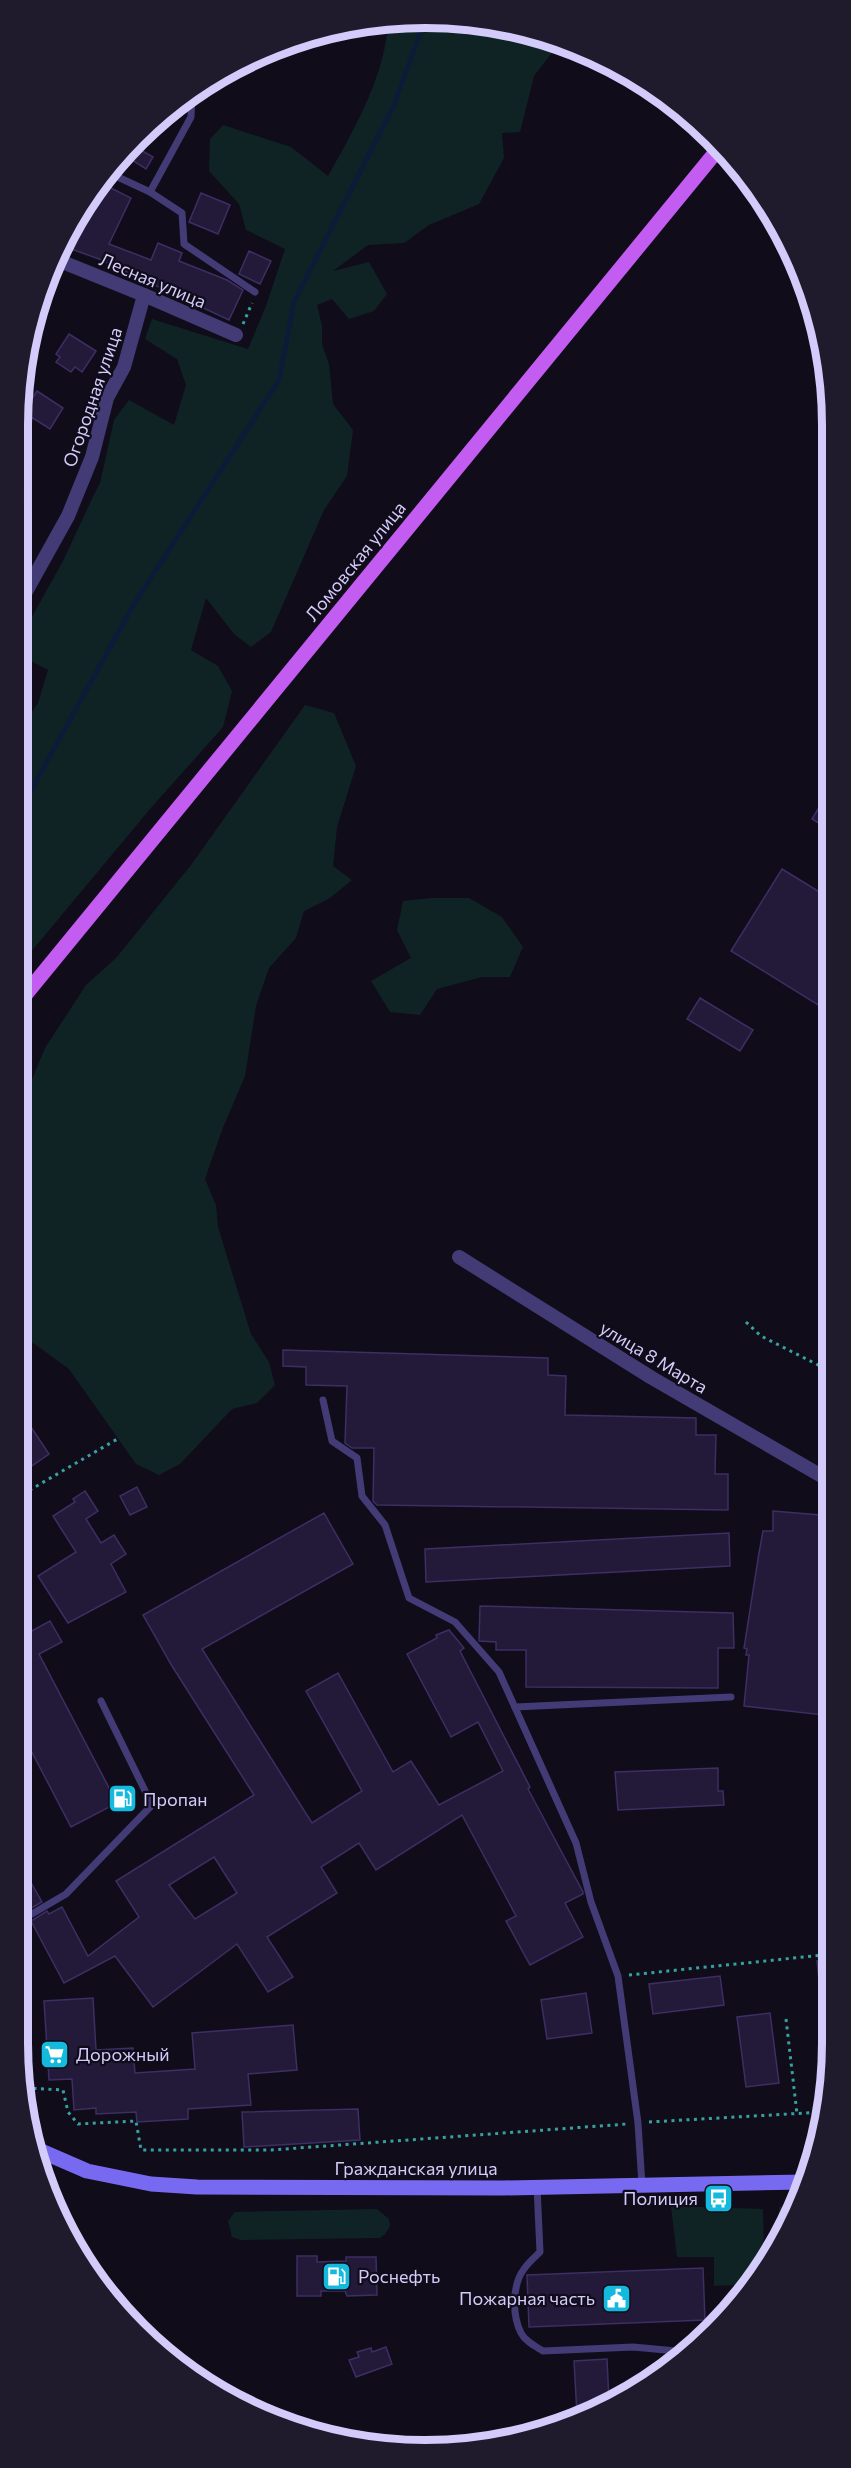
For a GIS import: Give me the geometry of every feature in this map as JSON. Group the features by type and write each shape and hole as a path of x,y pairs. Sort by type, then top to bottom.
{"main road":[{"name":"Ломовская улица","path":"28,991 714,154"},
{"name":"Гражданская улица","path":"44,2153 87,2171 162,2184 197,2187 537,2187 796,2182"}],"street":[{"name":"Лесная улица","path":"64,263 236,335"},
{"name":"Огородная улица","path":"28,588 68,516 92,457 107,398 124,366 144,295"},
{"name":"улица 8 Марта","path":"459,1257 652,1378 822,1476"}],"lane":[{"path":"150,192 191,117 192,105"},
{"path":"117,177 150,192 182,213 184,244 255,292"},
{"path":"322,1400 332,1440 357,1458 362,1496 385,1525 409,1598 455,1622 499,1672 576,1843 591,1902 618,1976 638,2123 642,2186"},
{"path":"515,1707 731,1697"},
{"path":"28,1916 66,1894 152,1804 101,1701"},
{"path":"537,2187 540,2252 524,2269 517,2284 517,2322 522,2335 532,2345 543,2351 633,2347 675,2351"}],"path":[{"path":"236,335 249,316 255,292"},
{"path":"746,1322 761,1335 822,1367"},
{"path":"28,1491 119,1438"},
{"path":"618,1976 822,1955"},
{"path":"786,2019 797,2114"},
{"path":"31,2088 63,2090 68,2112 78,2124 136,2121 141,2150 271,2150 638,2123 816,2113"}],"green space":[{"path":"451,29 503,36 554,50 534,76 520,132 502,133 504,158 479,204 429,225 404,243 368,245 333,271 369,262 387,294 374,311 349,319 332,299 317,305 322,326 322,344 329,364 333,404 353,430 347,476 324,510 271,632 251,647 234,634 206,598 191,650 218,666 232,691 223,727 150,809 28,955 28,718 38,703 48,670 28,660 28,624 63,561 100,483 114,420 129,400 174,425 186,385 177,359 145,339 152,319 248,349 266,306 285,249 246,230 239,204 209,171 210,139 223,125 291,147 328,176 367,101 386,41 387,30"},
{"path":"305,705 334,713 356,766 337,827 333,866 352,880 330,898 304,911 296,938 269,968 256,1006 245,1076 222,1130 205,1179 216,1205 218,1227 251,1334 269,1362 275,1385 257,1403 232,1409 180,1464 159,1475 136,1464 69,1369 28,1339 28,1089 45,1048 86,985 117,957 191,865"},
{"path":"469,898 502,917 523,947 510,977 482,977 437,989 420,1015 390,1012 371,981 411,958 397,930 403,901"},
{"path":"671,2206 763,2209 764,2250 739,2285 714,2286 714,2257 677,2257"},
{"path":"779,2207 787,2207 782,2218 780,2221"},
{"path":"377,2209 389,2219 390,2226 380,2238 241,2240 232,2237 228,2221 235,2212"}],"building":[{"path":"140,150 153,157 146,169 132,160"},
{"path":"109,187 131,198 109,244 151,260 158,243 182,253 179,261 227,280 243,290 229,320 99,259 70,249 95,205"},
{"path":"201,193 230,205 218,234 189,222"},
{"path":"249,251 271,261 260,284 239,274"},
{"path":"69,334 96,351 82,372 75,367 71,372 56,362 60,357 56,354"},
{"path":"37,391 63,408 50,429 28,415 29,403"},
{"path":"822,802 822,825 812,819"},
{"path":"782,869 822,893 822,1007 731,951"},
{"path":"700,998 753,1030 740,1051 687,1019"},
{"path":"283,1350 548,1358 548,1375 566,1376 565,1415 696,1418 696,1435 716,1435 715,1474 728,1474 728,1510 377,1505 373,1501 374,1448 352,1448 345,1443 347,1386 306,1385 306,1367 283,1366"},
{"path":"28,1422 49,1454 28,1469"},
{"path":"137,1487 147,1507 130,1515 120,1496"},
{"path":"85,1491 98,1511 86,1519 101,1543 114,1535 126,1554 111,1564 126,1592 68,1623 38,1576 76,1552 53,1516 75,1502 73,1499"},
{"path":"773,1511 822,1515 822,1715 744,1706 749,1655 746,1655 747,1649 744,1648 763,1531 773,1531"},
{"path":"324,1513 353,1564 202,1649 312,1823 362,1791 306,1691 338,1673 393,1772 411,1761 439,1805 503,1771 478,1722 451,1737 407,1654 437,1638 436,1635 449,1630 464,1648 460,1651 530,1787 528,1789 583,1892 565,1903 583,1937 530,1965 506,1921 516,1916 462,1815 376,1870 359,1843 321,1867 337,1893 267,1937 293,1977 268,1992 237,1944 153,2007 115,1956 64,1983 31,1921 47,1911 49,1914 62,1907 88,1956 139,1917 116,1881 254,1795 172,1666 143,1615","holes":["214,1857 237,1893 195,1919 169,1885"]},
{"path":"729,1533 730,1566 426,1582 425,1549"},
{"path":"480,1606 733,1613 734,1648 718,1648 718,1688 526,1687 526,1650 496,1650 496,1642 479,1641"},
{"path":"50,1621 62,1642 39,1654 117,1803 71,1827 28,1745 28,1633"},
{"path":"718,1768 718,1791 723,1791 724,1805 618,1810 615,1772"},
{"path":"28,1877 42,1902 28,1910"},
{"path":"822,1960 822,2009 817,1961"},
{"path":"720,1976 724,2005 653,2014 649,1984"},
{"path":"586,1993 592,2033 547,2039 541,2000"},
{"path":"93,1998 96,2050 133,2048 135,2073 195,2069 192,2033 293,2025 297,2070 248,2074 251,2105 188,2109 188,2119 137,2122 136,2112 96,2114 96,2108 74,2110 72,2079 49,2080 44,2001"},
{"path":"770,2013 779,2083 746,2087 737,2017"},
{"path":"358,2109 360,2140 244,2147 242,2112"},
{"name":"Роснефть","path":"297,2256 317,2256 317,2262 346,2261 346,2257 376,2257 377,2295 347,2296 345,2291 321,2291 321,2296 297,2296"},
{"name":"Пожарная часть","path":"703,2268 705,2320 529,2327 527,2275"},
{"path":"386,2347 392,2364 356,2377 349,2360 359,2357 357,2352 371,2348 372,2352"},
{"path":"607,2359 609,2395 577,2409 574,2361"}],"waterway":[{"path":"28,796 134,604 279,380 294,302 394,105 422,28"}],"place":[{"name":"Пропан","path":"122,1799"},
{"name":"Дорожный","path":"55,2054"},
{"name":"Полиция","path":"719,2198"},
{"name":"Роснефть","path":"337,2276"},
{"name":"Пожарная часть","path":"616,2298"}]}
